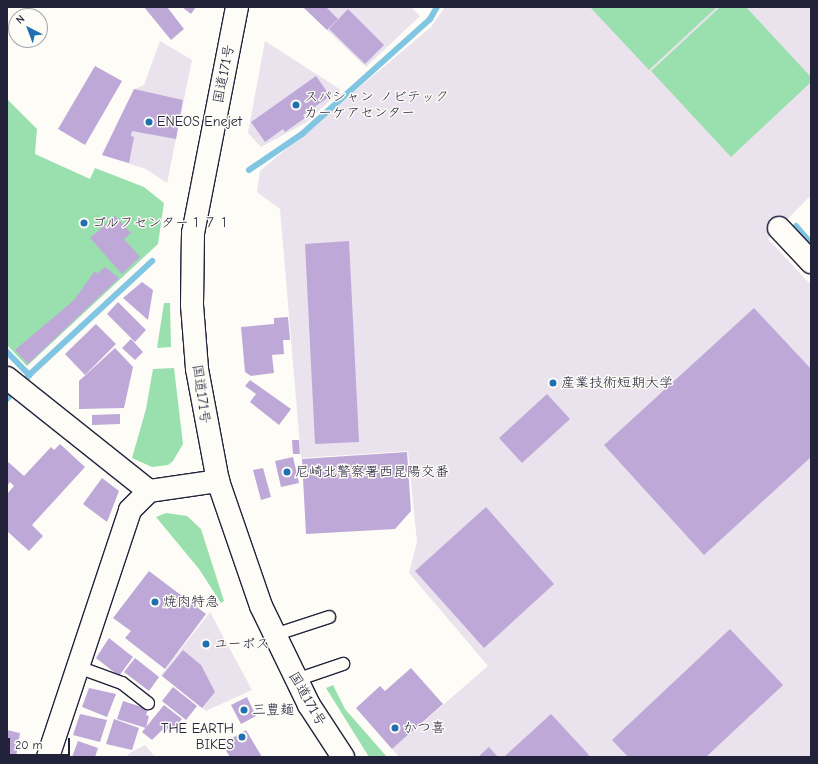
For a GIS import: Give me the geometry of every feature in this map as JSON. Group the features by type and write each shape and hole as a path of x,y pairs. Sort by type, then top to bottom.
{"main road":[{"name":"国道171号","path":"237,7 192,245 192,305 197,369 218,481 244,560 274,635 296,680 343,757"},
{"path":"779,228 808,253"},
{"path":"7,378 149,490"},
{"path":"48,757 130,510 149,490 218,481"}],"lane":[{"path":"274,635 329,618"},
{"path":"296,680 342,664"},
{"path":"78,667 122,682 148,703"}],"shaded area":[{"path":"303,7 411,7 420,16 366,67"},
{"name":"産業技術短期大学","path":"445,7 811,7 811,195 768,239 811,285 811,757 399,757 392,749 488,666 409,573 417,542 408,451 301,458 280,209 257,192 260,171 431,27"},
{"name":"ENEOS Enejet","path":"160,41 192,60 167,183 146,169 102,155 134,89 144,85"},
{"path":"265,41 341,90 307,122 261,147 248,133"},
{"name":"ユーポス","path":"210,612 252,690 206,711 161,675"},
{"path":"145,745 155,757 127,757 128,754"}],"green space":[{"path":"590,7 717,7 649,70"},
{"path":"720,7 746,7 811,77 811,82 731,157 651,71"},
{"name":"ゴルフセンター１７１","path":"7,99 37,129 35,154 90,179 95,168 144,187 164,203 158,244 27,366 7,345"},
{"path":"164,303 170,303 171,347 157,348"},
{"path":"174,368 183,444 173,461 168,465 152,467 132,458 146,409 153,369"},
{"path":"166,513 187,516 201,529 224,601 221,603 199,569 156,517"},
{"path":"333,685 345,709 387,757 369,757 326,688"}],"building":[{"path":"144,7 167,7 184,29 171,40"},
{"path":"182,7 196,7 191,14"},
{"path":"303,7 326,7 338,19 327,30"},
{"path":"348,9 384,45 365,64 329,29"},
{"path":"95,66 122,81 85,145 58,129"},
{"name":"スパシャン ノビテック カーケアセンター","path":"316,76 330,96 303,115 305,118 285,132 283,129 265,142 251,122"},
{"path":"134,89 183,100 176,139 132,131 131,136 134,137 129,163 102,155"},
{"path":"115,216 131,233 124,239 140,257 122,274 90,238"},
{"path":"349,241 359,442 315,444 305,244"},
{"path":"105,267 119,278 28,364 15,350 75,299 94,272 98,273"},
{"path":"142,282 153,290 148,320 123,298"},
{"path":"118,302 146,330 135,342 107,314"},
{"path":"754,308 811,369 811,457 704,555 604,445"},
{"path":"288,317 290,340 283,340 284,354 272,355 274,373 251,376 245,372 241,327 274,324 274,318"},
{"path":"96,324 116,344 85,375 65,354"},
{"path":"131,339 143,352 135,360 122,348"},
{"path":"115,348 133,367 124,408 79,409 79,381"},
{"path":"250,380 291,409 279,425 250,402 256,394 245,386"},
{"path":"547,394 570,419 522,463 499,438"},
{"path":"120,414 120,424 92,425 92,415"},
{"path":"292,440 299,440 300,454 293,454"},
{"path":"60,444 85,467 32,525 43,536 29,551 7,531 7,494 14,486 10,482 7,486 7,461 24,476 51,447 54,450"},
{"path":"407,452 411,511 395,529 306,534 302,459"},
{"name":"尼崎北警察署西昆陽交番","path":"293,457 299,483 281,487 275,461"},
{"path":"263,468 271,497 261,500 253,470"},
{"path":"102,478 119,491 107,522 83,504"},
{"path":"486,507 554,584 484,648 415,571"},
{"path":"149,571 206,614 165,669 125,638 131,631 113,618"},
{"path":"730,629 783,685 706,757 628,757 612,740"},
{"path":"109,638 133,657 119,676 96,658"},
{"path":"183,650 201,665 215,692 202,708 162,676"},
{"path":"135,658 159,677 149,691 124,672"},
{"name":"かつ喜","path":"411,668 443,704 392,749 356,708 380,686 385,691"},
{"path":"173,687 197,706 186,720 162,701"},
{"path":"89,688 116,694 107,717 82,707"},
{"name":"三豊麺","path":"247,697 256,716 241,724 231,705"},
{"path":"123,701 148,709 146,715 149,716 146,728 117,719"},
{"path":"164,705 182,719 175,727 168,728 165,733 162,730 152,740 142,732"},
{"path":"80,714 107,720 100,742 73,735"},
{"path":"551,714 589,755 587,757 504,757"},
{"path":"114,719 139,728 132,750 106,744"},
{"path":"7,730 20,733 16,757 7,757"},
{"name":"THE EARTH BIKES","path":"246,730 262,757 230,757 222,744"},
{"path":"78,741 98,748 95,757 72,757"},
{"path":"489,747 498,757 478,757"}],"waterway":[{"path":"249,170 302,134 430,19 437,7"},
{"path":"796,226 811,243"},
{"path":"7,399 29,375 152,261"},
{"path":"7,352 29,375"}],"place":[{"name":"スパシャン ノビテック カーケアセンター","path":"296,105"},
{"name":"ENEOS Enejet","path":"149,122"},
{"name":"ゴルフセンター１７１","path":"84,223"},
{"name":"産業技術短期大学","path":"553,383"},
{"name":"尼崎北警察署西昆陽交番","path":"287,472"},
{"name":"焼肉特急","path":"155,602"},
{"name":"ユーポス","path":"206,644"},
{"name":"三豊麺","path":"244,710"},
{"name":"かつ喜","path":"395,728"},
{"name":"THE EARTH BIKES","path":"242,737"}]}
